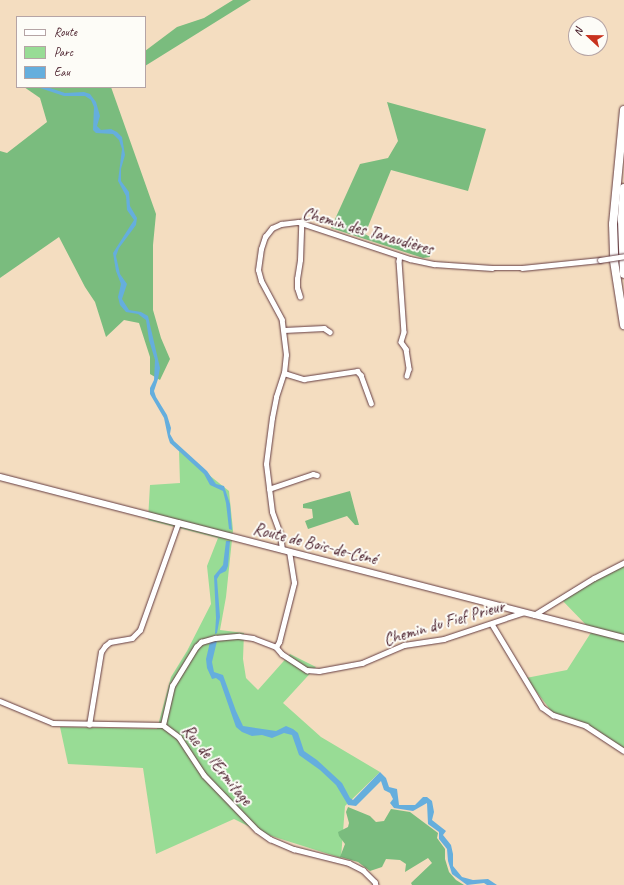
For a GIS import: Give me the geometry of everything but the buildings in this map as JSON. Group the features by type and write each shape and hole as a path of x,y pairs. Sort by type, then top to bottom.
{"highway":[{"path":"624,110 613,224 615,267 624,325"},
{"path":"624,188 622,250 624,274"}],"street":[{"name":"Chemin des Taraudières","path":"276,647 294,583 286,551 272,512 266,464 272,418 276,397 284,373 286,355 284,330 280,314 259,276 259,256 265,237 272,228 281,224 301,222 400,256 434,264 499,269 532,268 624,256"},
{"path":"300,297 297,288 297,279 300,260 301,222"},
{"path":"400,256 399,261 404,332 401,342 406,349 409,369 407,376"},
{"path":"284,330 324,328 330,332"},
{"path":"284,373 304,379 357,371 361,374 371,403"},
{"path":"269,489 313,474 317,475"},
{"name":"Route de Bois-de-Céné","path":"0,477 624,638"},
{"path":"89,725 101,652 110,642 132,638 140,630 178,523"},
{"path":"534,615 594,578 624,563"},
{"name":"Chemin du Fief Prieur","path":"163,725 172,686 196,647 202,642 215,638 239,636 253,638 276,647 282,654 307,670 318,671 362,662 404,645 444,639 524,612"},
{"path":"492,624 542,707 553,715 586,726 624,751"},
{"name":"Rue de l'Ermitage","path":"0,701 54,724 163,725 179,736 204,775 257,830 270,839 294,849 349,863 364,870 376,885"}],"green space":[{"path":"233,0 251,0 146,65 146,50 177,27 204,18"},
{"path":"25,88 111,88 156,214 153,245 153,310 161,338 170,359 160,380 150,374 150,357 139,323 124,320 106,337 95,302 85,287 59,237 0,278 0,151 7,153 47,122 40,98"},
{"path":"387,102 486,129 468,191 391,170 365,234 370,237 430,252 430,257 423,258 331,228 360,164 388,158 398,141"},
{"path":"179,451 229,491 233,530 226,597 220,630 244,633 243,659 246,678 258,690 290,654 316,667 283,703 321,737 380,772 345,806 341,858 262,833 234,819 156,854 143,768 68,764 60,727 157,729 171,677 187,651 211,604 207,566 218,538 148,520 150,485 180,483"},
{"path":"350,491 359,525 355,525 347,516 308,529 305,521 313,518 312,509 303,508 303,504"},
{"path":"624,561 624,751 597,730 552,712 526,678 567,670 592,631 559,597"},
{"path":"348,807 370,816 376,822 384,821 391,809 410,812 438,833 437,838 445,849 445,859 449,872 456,880 464,885 412,885 411,883 432,863 428,858 405,872 406,864 400,860 386,859 382,867 370,871 358,862 340,857 345,844 338,832 348,827 349,823 346,812"}],"water":[{"path":"40,88 50,88 65,93 84,92 90,94 96,102 100,116 97,126 101,130 111,129 122,137 125,155 121,169 121,181 129,192 130,206 137,218 136,225 119,248 116,256 120,274 127,284 122,299 129,310 141,312 148,316 160,368 154,391 167,415 171,428 170,434 174,441 207,471 216,484 224,486 230,504 232,530 229,529 223,491 210,485 204,474 170,443 164,418 150,394 150,388 154,380 155,360 149,340 146,320 138,314 126,312 120,305 118,297 121,284 116,271 113,253 134,220 127,210 126,196 118,181 122,149 119,140 113,134 96,133 93,130 94,107 91,100 85,96 64,96"},
{"path":"226,541 230,541 228,566 226,571 220,574 217,579 220,617 217,633 215,634 216,618 214,576 223,565"},
{"path":"217,641 212,662 214,672 223,675 243,726 276,731 286,726 293,729 298,733 304,751 317,760 342,783 350,798 353,800 380,772 386,778 389,787 397,789 399,805 415,805 423,797 427,797 432,801 434,812 432,820 446,831 443,835 451,845 453,866 462,877 473,880 488,879 497,885 487,885 484,883 467,885 452,874 448,861 447,849 439,839 439,832 428,824 427,803 413,811 394,808 390,803 393,799 390,793 384,790 381,781 356,806 348,805 336,785 320,770 299,755 292,735 284,733 272,738 262,735 252,736 242,732 236,727 220,681 216,678 212,679 207,668 206,659 210,642"}]}
